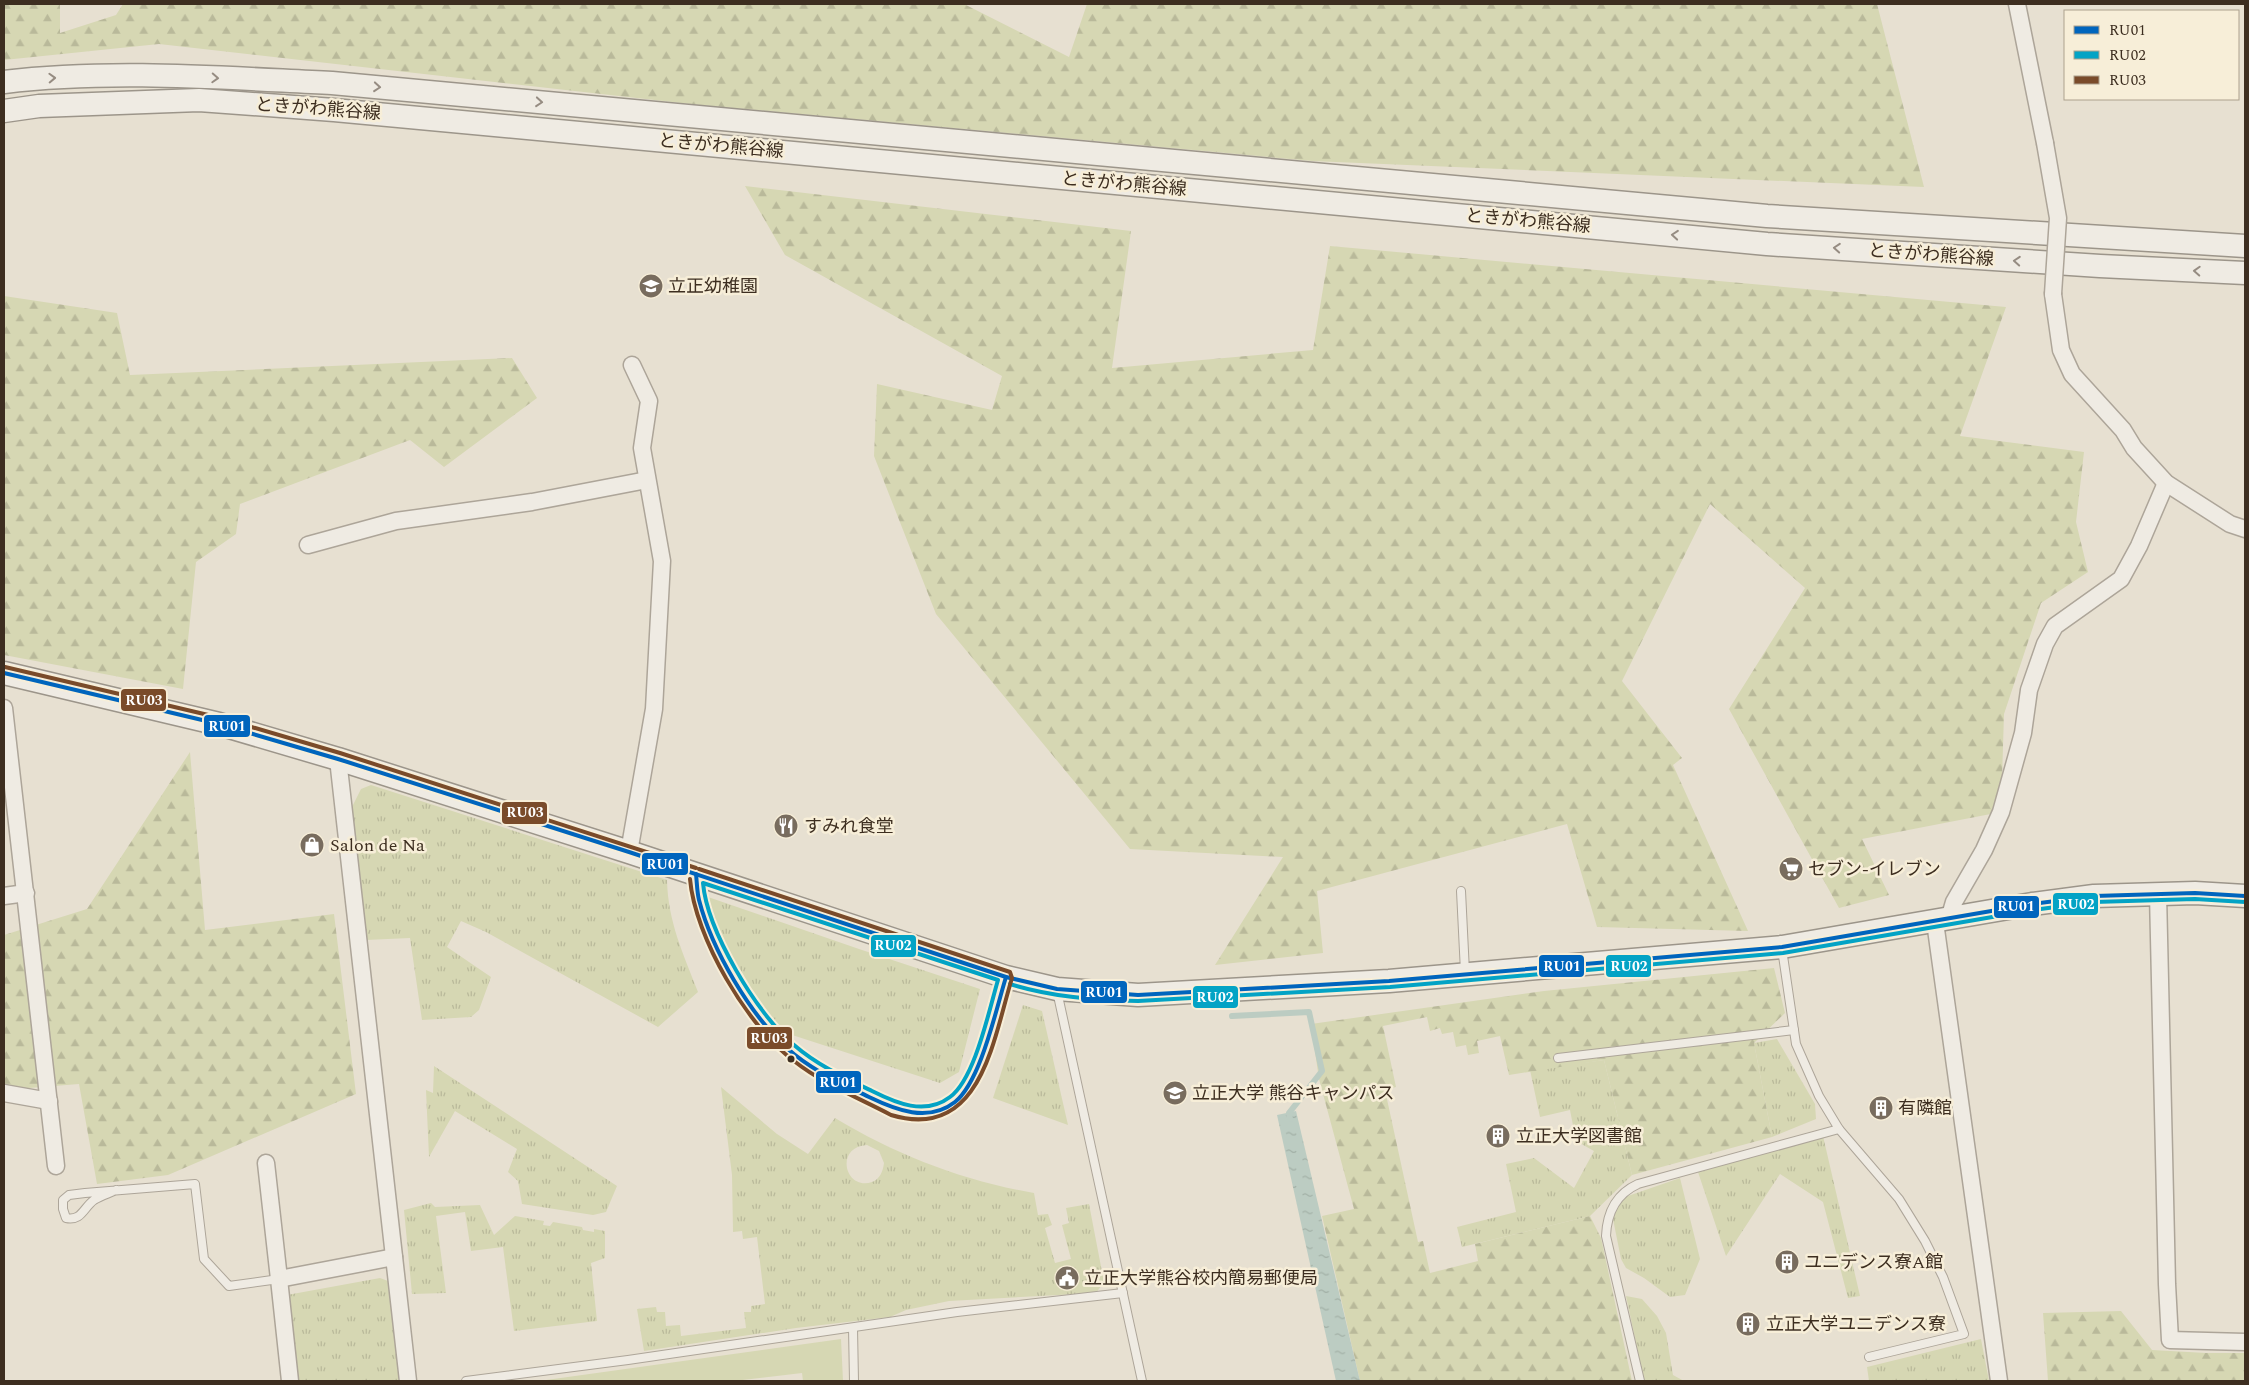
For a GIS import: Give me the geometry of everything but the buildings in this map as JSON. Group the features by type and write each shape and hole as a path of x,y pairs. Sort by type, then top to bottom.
{"main road":[{"name":"ときがわ熊谷線","path":"4,82 37,78 122,76 201,77 332,83 1767,216 2245,246"},
{"name":"ときがわ熊谷線","path":"4,111 49,106 199,100 334,110 1766,244 2100,266 2245,273"},
{"path":"4,673 218,724 338,759 1006,976 1057,989 1138,995 1184,994 1466,974 1782,947 2032,904 2094,896 2195,893 2245,896"}],"street":[{"path":"2017,4 2045,142 2058,218 2053,294 2061,350 2072,374 2123,430 2134,448 2166,483 2230,524 2245,528"},
{"path":"629,852 654,709 662,561 642,448 649,401 632,366"},
{"path":"308,545 396,521 532,502 647,480"},
{"path":"1999,1381 1942,921 1984,850 2001,812 2023,733 2029,690 2045,644 2055,626 2121,579 2139,546 2166,483"},
{"path":"4,708 9,799 26,893 56,1166"},
{"path":"338,759 408,1381"},
{"path":"4,896 26,893"},
{"path":"2158,894 2170,1340 2245,1342"},
{"path":"4,1094 49,1101"},
{"path":"266,1163 290,1381"},
{"path":"279,1279 394,1257"}],"lane":[{"path":"696,874 699,900 710,931 728,967 765,1024 788,1049 815,1067 894,1109 907,1113 932,1112 956,1102 965,1092 974,1074 1006,976"},
{"path":"1461,891 1466,974"},
{"path":"1782,947 1796,1044 1819,1096 1839,1130 1899,1199 1925,1241 1943,1277 1964,1334 1870,1356"},
{"path":"1057,989 1142,1381"},
{"path":"1558,1058 1794,1030"},
{"path":"1640,1381 1606,1236 1607,1219 1616,1201 1626,1190 1638,1184 1839,1130"},
{"path":"116,1190 94,1200 81,1216 72,1220 66,1218 62,1209 63,1200 69,1195 116,1190 196,1184 204,1259 229,1286 279,1279"},
{"path":"466,1381 957,1312 1124,1293"},
{"path":"853,1328 854,1381"}],"green space":[{"path":"4,4 60,4 60,33 116,15 123,4 964,4 1069,57 1087,4 1877,4 1924,187 1312,161 690,104 159,44 4,60"},
{"path":"745,186 1131,231 1112,368 1313,350 1330,246 2006,307 1960,436 2084,452 2076,522 2088,572 2041,603 2004,714 2001,812 1862,839 1889,895 1839,908 1729,709 1805,588 1710,504 1622,681 1682,758 1673,765 1748,931 1597,927 1567,824 1317,891 1323,953 1215,965 1283,857 1130,849 936,614 874,456 877,384 992,410 1002,376 785,255"},
{"path":"4,296 117,313 130,375 512,358 537,398 444,467 410,440 240,504 236,534 196,562 183,689 4,655"},
{"path":"190,752 205,930 334,914 356,1094 168,1175 97,1184 79,1084 4,1090 4,935 87,909"},
{"path":"371,785 667,880 673,924 698,992 658,1027 486,932 461,921 447,947 491,977 479,1010 471,1017 422,1020 410,938 366,940 352,807 361,789"},
{"path":"708,897 980,989 959,1072 940,1083 786,1033 766,1013 744,982 720,936"},
{"path":"1774,968 1785,1013 1754,1043 1772,1137 1632,1175 1604,1060 1509,1075 1500,1036 1477,1041 1479,1053 1468,1055 1466,1045 1456,1047 1453,1032 1442,1034 1440,1028 1430,1031 1427,1017 1383,1026 1396,1087 1385,1090 1418,1242 1423,1241 1430,1273 1478,1261 1475,1244 1590,1216 1601,1238 1632,1381 1360,1381 1322,1216 1354,1209 1319,1079 1311,1024 1544,991"},
{"path":"1023,1005 1042,1011 1068,1125 993,1098"},
{"path":"1777,1039 1815,1104 1816,1119 1772,1137 1754,1043"},
{"path":"1604,1060 1632,1175 1590,1216 1462,1247 1457,1227 1516,1212 1506,1164 1534,1158 1574,1188 1594,1151 1576,1141 1570,1110 1540,1117 1530,1070"},
{"path":"434,1066 617,1186 606,1212 593,1215 522,1204 518,1181 508,1172 517,1149 455,1111 429,1157 426,1090 433,1093"},
{"path":"721,1087 777,1134 808,1154 835,1118 882,1144 931,1165 956,1174 1034,1193 1038,1215 1048,1214 1052,1225 1045,1228 1055,1263 1071,1259 1062,1225 1069,1223 1066,1208 1089,1204 1104,1282 1096,1293 949,1301 906,1310 890,1317 796,1328 644,1351 637,1309 656,1307 657,1312 665,1312 666,1326 680,1325 681,1336 746,1328 744,1312 751,1312 751,1306 765,1304 757,1237 743,1239 742,1231 733,1232 732,1175","holes":["867,1145 879,1151 884,1163 882,1172 877,1179 872,1182 863,1183 855,1180 850,1175 847,1168 847,1160 850,1153 857,1148","1075,1268 1078,1285 1060,1289 1056,1272"]},
{"path":"1823,1136 1860,1296 1848,1298 1823,1202 1780,1174 1726,1256 1698,1172"},
{"path":"1680,1178 1700,1259 1685,1295 1670,1297 1644,1278 1626,1268 1621,1259 1613,1219 1615,1211 1625,1197"},
{"path":"431,1203 435,1207 480,1205 494,1235 515,1216 544,1221 543,1225 550,1226 553,1222 582,1227 583,1230 594,1232 594,1229 605,1231 605,1258 591,1263 597,1321 514,1331 503,1247 471,1251 465,1212 436,1216 446,1293 412,1294 404,1210"},
{"path":"380,1278 388,1281 399,1381 298,1381 287,1295"},
{"path":"1626,1296 1642,1299 1657,1316 1666,1333 1673,1375 1684,1381 1644,1381"},
{"path":"2121,1311 2152,1350 2245,1353 2245,1381 2048,1381 2043,1313"},
{"path":"841,1339 843,1381 803,1381 802,1373 734,1381 539,1381"},
{"path":"1981,1339 1989,1381 1869,1381 1867,1367"}],"water":[{"path":"1296,1111 1360,1381 1336,1381 1277,1115"}],"waterway":[{"path":"1232,1016 1309,1012 1322,1071 1289,1113 1290,1119"}],"transit line":[{"name":"RU03","path":"5,667 221,718 340,753 696,868"},
{"name":"RU01","path":"4,673 219,724 338,759 629,852 1006,977 1057,989 1138,995 1389,981 1782,947 2032,904 2094,896 2195,893 2245,896"},
{"name":"RU03","path":"690,879 694,902 702,927 726,979 759,1026 776,1046 794,1061 829,1084 891,1115 921,1119 945,1114 964,1100 978,1080 989,1056 1012,978 1010,972 699,869"},
{"name":"RU01","path":"696,874 699,900 713,940 734,980 774,1035 797,1057 816,1070 869,1097 901,1110 923,1113 934,1112 955,1102 964,1092 980,1062 1006,977"},
{"name":"RU02","path":"703,883 998,980 974,1060 959,1088 940,1103 931,1106 911,1106 891,1100 852,1081 822,1065 794,1045 765,1014 736,970 714,924 703,883"},
{"name":"RU02","path":"1010,984 1041,992 1073,997 1138,1001 1390,987 1783,953 2033,910 2094,902 2195,899 2245,902"}],"place":[{"name":"立正幼稚園","path":"651,286"},
{"name":"すみれ食堂","path":"786,826"},
{"name":"Salon de Na","path":"312,845"},
{"name":"セブン-イレブン","path":"1791,869"},
{"name":"立正大学 熊谷キャンパス","path":"1175,1093"},
{"name":"有隣館","path":"1881,1108"},
{"name":"立正大学図書館","path":"1498,1136"},
{"name":"ユニデンス寮A館","path":"1787,1262"},
{"name":"立正大学熊谷校内簡易郵便局","path":"1067,1278"},
{"name":"立正大学ユニデンス寮","path":"1748,1324"}]}
